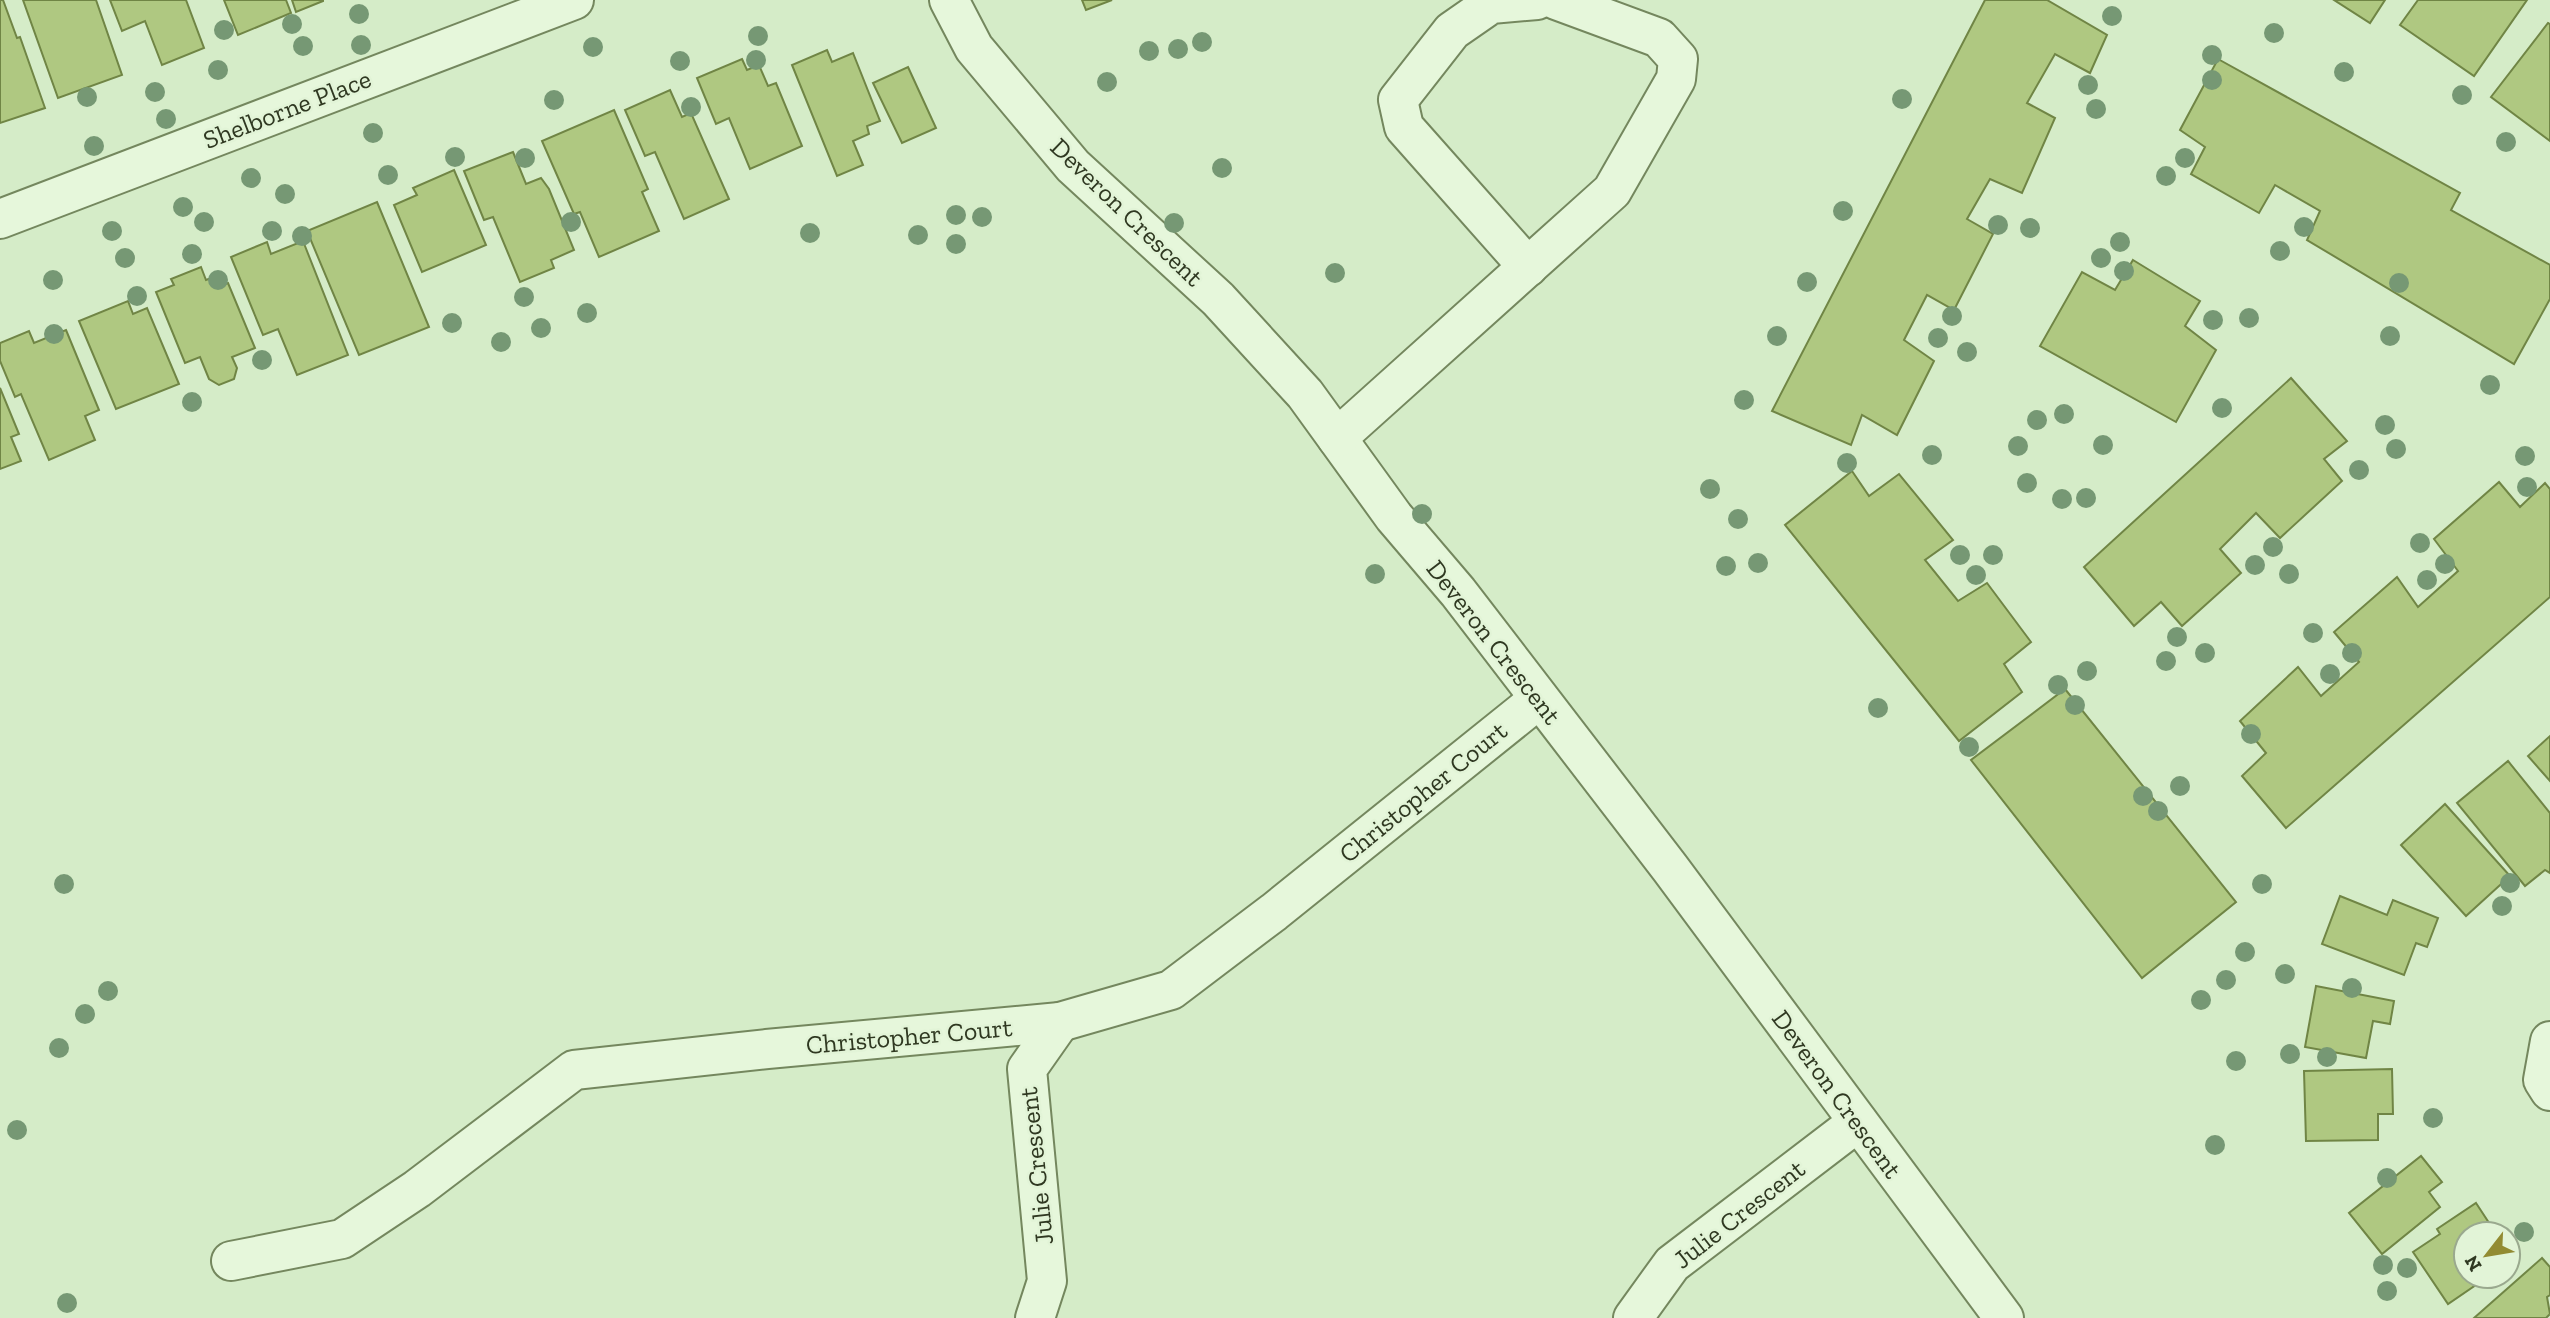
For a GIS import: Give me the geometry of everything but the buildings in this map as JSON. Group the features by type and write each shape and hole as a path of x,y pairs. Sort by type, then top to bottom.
{"street":[{"name":"Shelborne Place","path":"0,219 574,0"},
{"name":"Deveron Crescent","path":"949,0 974,48 1073,166 1218,299 1305,394 1394,517 1671,868 2004,1318"},
{"path":"1528,267 1404,127 1398,100 1452,31 1491,4 1537,0"},
{"path":"1337,438 1612,191 1676,79 1678,59 1659,38 1556,0"},
{"name":"Christopher Court","path":"230,1261 342,1239 416,1189 574,1070 1060,1022 1171,990 1274,912 1539,699"},
{"name":"Julie Crescent","path":"1035,1318 1047,1281 1027,1069 1060,1022"},
{"path":"2550,1041 2543,1080 2550,1091"},
{"name":"Julie Crescent","path":"1633,1318 1672,1264 1858,1122"}]}
